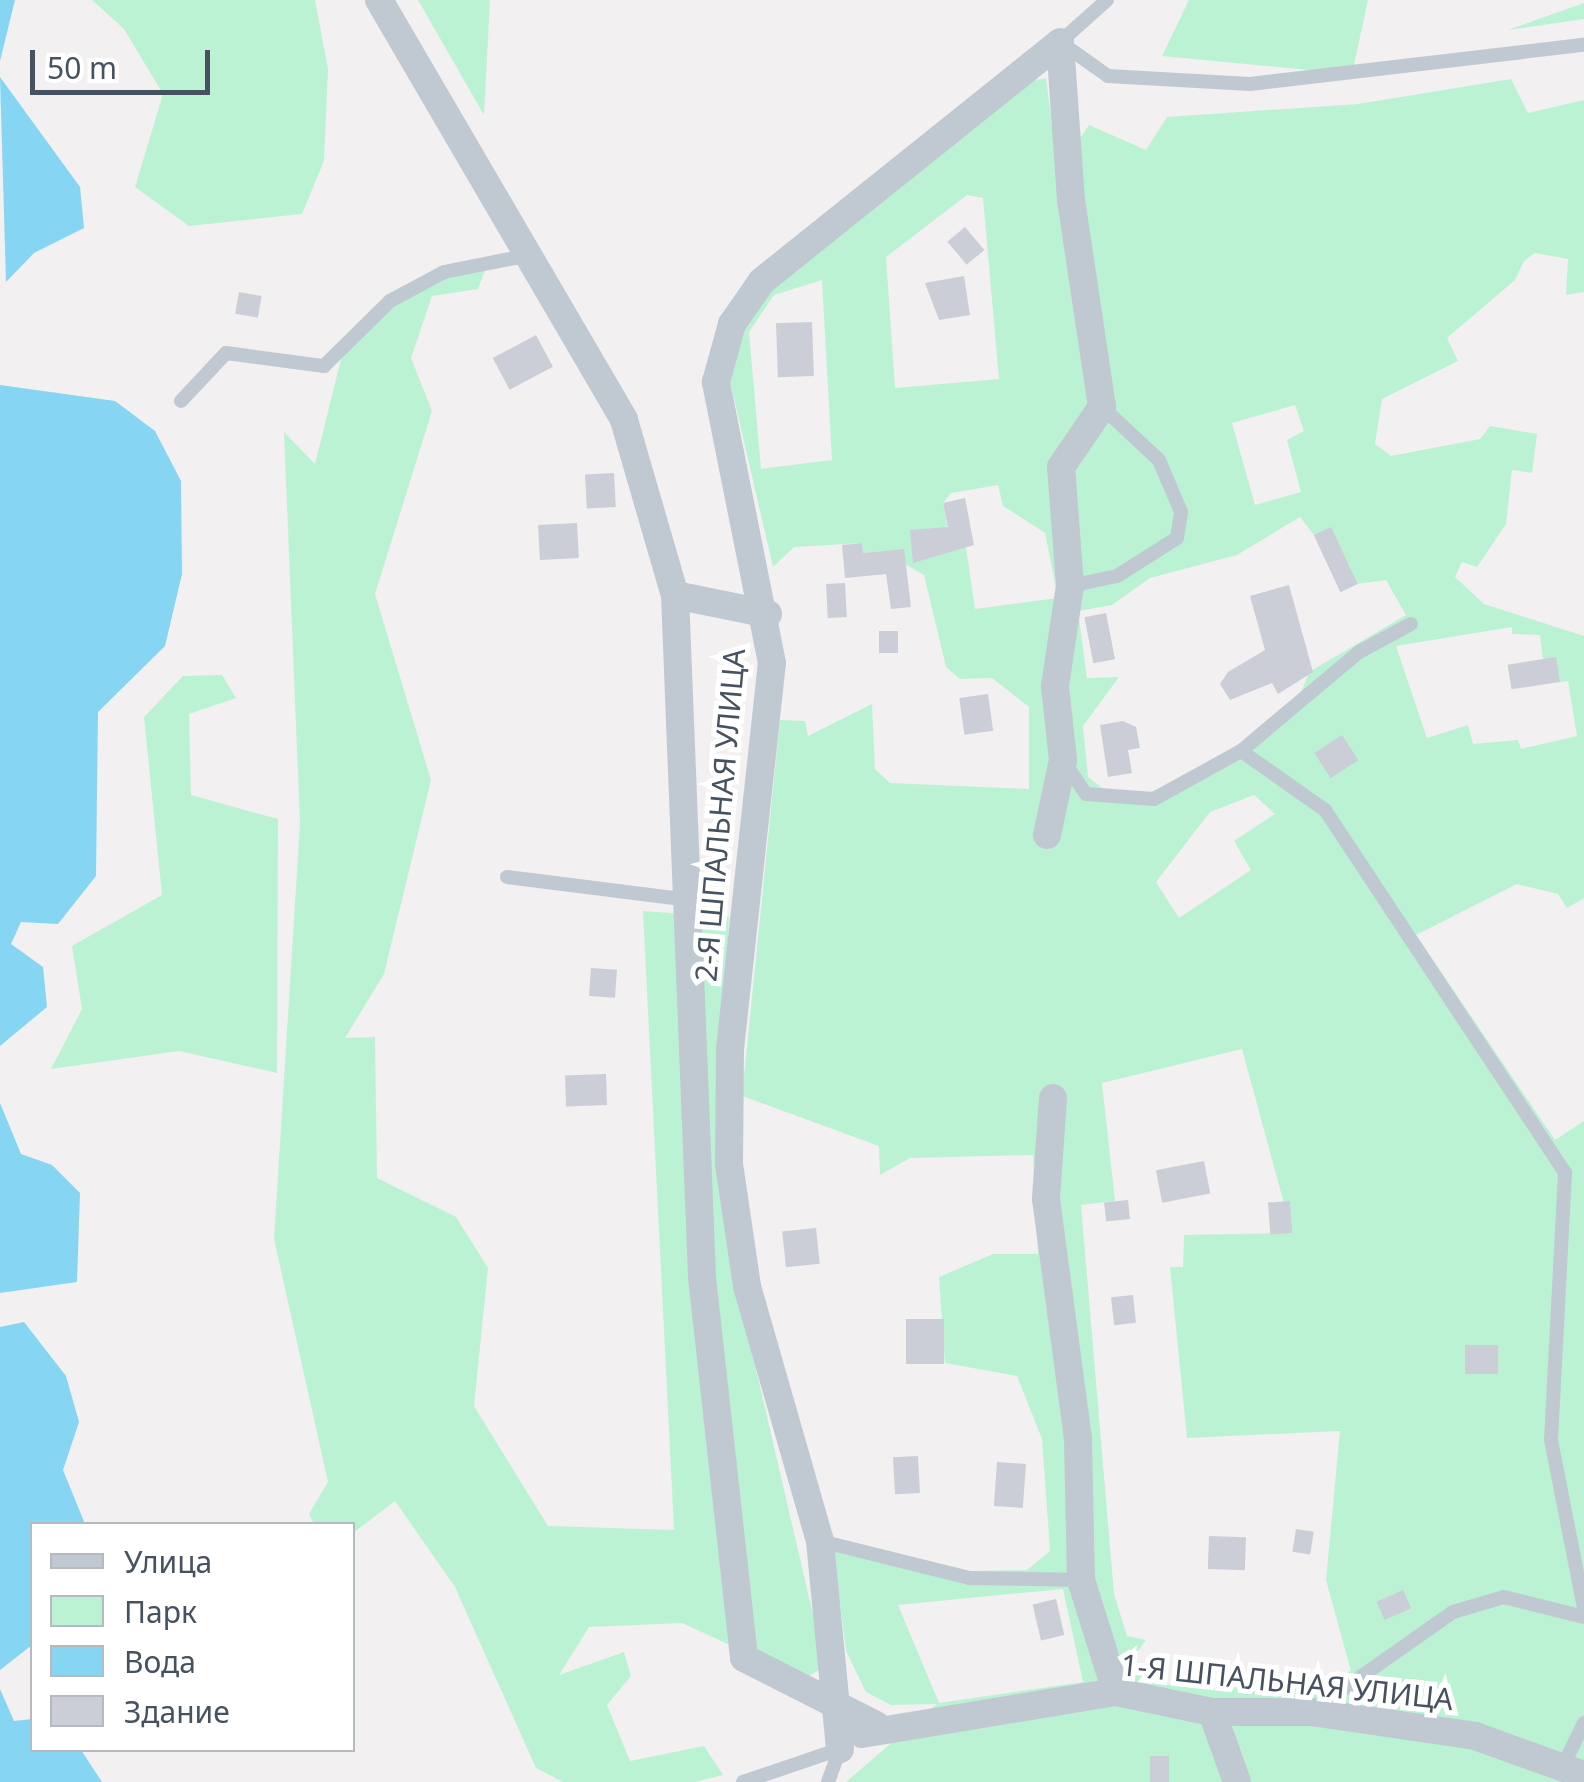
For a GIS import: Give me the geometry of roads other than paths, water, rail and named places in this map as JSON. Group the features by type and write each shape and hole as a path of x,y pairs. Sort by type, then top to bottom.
{"street":[{"path":"379,0 624,420 674,594 680,898 702,1277 744,1658 876,1725"},
{"path":"1047,835 1063,760 1055,686 1070,586 1061,468 1102,407 1071,200 1060,42"},
{"name":"2-Я ШПАЛЬНАЯ УЛИЦА","path":"840,1749 843,1705 820,1541 747,1286 729,1164 730,1049 772,663 768,614 716,382 732,324 762,281 1060,42"},
{"path":"674,594 768,614"},
{"path":"1053,1098 1046,1199 1078,1438 1081,1580 1116,1692"},
{"name":"1-Я ШПАЛЬНАЯ УЛИЦА","path":"840,1749 876,1725 1116,1692 1212,1712 1311,1712 1475,1736 1574,1770"},
{"path":"1212,1712 1236,1782"}],"lane":[{"path":"1107,0 1060,42 1108,76 1250,84 1535,54 1584,45"},
{"path":"180,401 226,353 324,366 417,286 531,255"},
{"path":"1070,586 1117,576 1177,538 1181,512 1160,460 1102,407"},
{"path":"1063,760 1086,794 1119,802 1154,799 1241,751 1359,652 1411,624"},
{"path":"1241,751 1325,810 1565,1173 1550,1440 1584,1608"},
{"path":"507,877 680,898"},
{"path":"820,1541 968,1578 1081,1580"},
{"path":"1311,1712 1453,1612 1504,1597 1584,1616"},
{"path":"1574,1770 1584,1723"},
{"path":"743,1782 840,1749"},
{"path":"828,1782 840,1749"}],"water":[{"path":"0,0 15,0 0,61"},
{"path":"0,77 80,187 84,228 34,253 6,282"},
{"path":"0,385 115,401 155,431 181,481 182,574 165,646 98,712 96,876 58,924 21,922 11,944 43,967 47,1007 0,1046"},
{"path":"0,1103 21,1154 52,1165 80,1193 77,1282 0,1293"},
{"path":"24,1322 66,1376 79,1422 63,1470 84,1522 30,1522 30,1647 0,1670 0,1327"},
{"path":"0,1689 14,1721 30,1719 30,1752 82,1752 102,1782 0,1782"}]}
